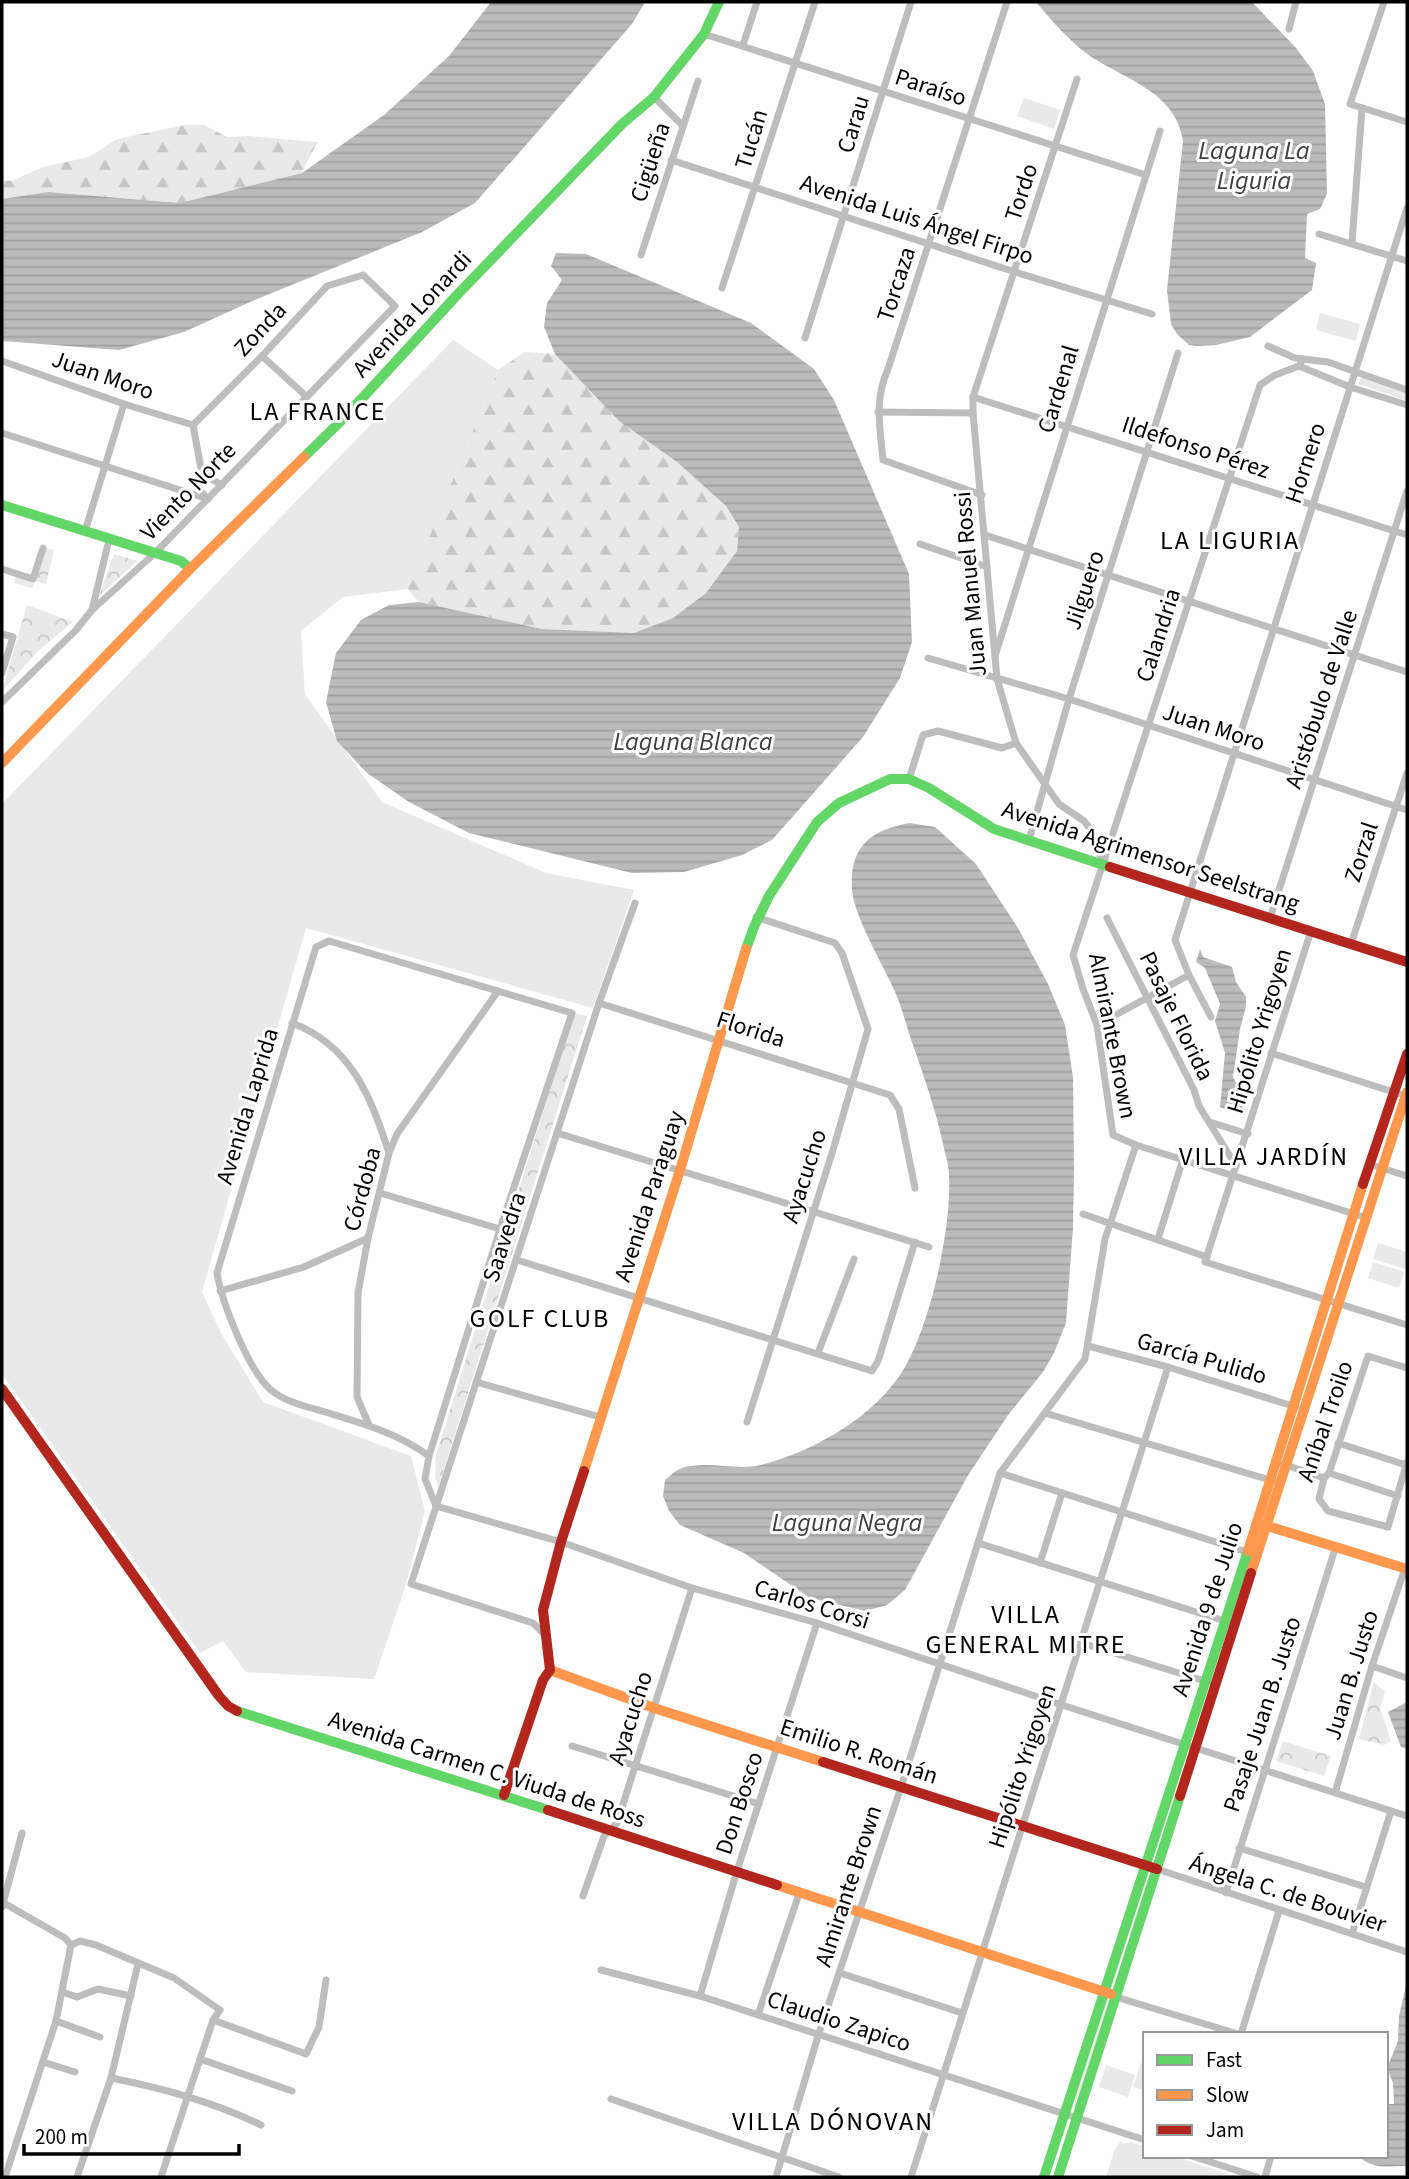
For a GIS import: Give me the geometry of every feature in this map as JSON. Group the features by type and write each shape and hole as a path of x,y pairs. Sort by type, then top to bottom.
{"street":[{"name":"Avenida Lonardi","path":"2,763 190,569 344,418 457,295 613,134 654,97 704,34 719,2"},
{"path":"744,45 757,2"},
{"name":"Tucán","path":"722,288 815,2"},
{"name":"Carau","path":"805,338 911,2"},
{"name":"Torcaza","path":"982,495 883,460 878,412 881,385 1007,2"},
{"path":"1289,29 1296,2"},
{"path":"1384,2 1350,104 1407,122"},
{"name":"Paraíso","path":"704,34 1146,175"},
{"name":"Tordo","path":"973,397 1077,79"},
{"name":"Cigüeña","path":"641,255 698,80"},
{"path":"654,97 682,125"},
{"path":"1352,243 1362,108"},
{"name":"Cardenal","path":"994,660 1160,131"},
{"name":"Avenida Luis Ángel Firpo","path":"671,160 1152,314"},
{"name":"Hornero","path":"1211,1017 1189,975 1175,940 1407,208"},
{"path":"1319,234 1407,261"},
{"name":"Viento Norte","path":"2,702 76,630 92,610 155,553 395,306 363,275"},
{"name":"Zonda","path":"193,425 327,286 363,275"},
{"path":"1268,346 1350,387 1407,405"},
{"name":"Jilguero","path":"1029,840 1069,699 1178,353"},
{"path":"262,356 307,397"},
{"path":"2,371 3,362"},
{"name":"Juan Moro","path":"3,362 193,425"},
{"path":"1301,363 1328,362 1407,390"},
{"name":"Calandria","path":"1104,862 1260,385 1301,363"},
{"name":"Juan Manuel Rossi","path":"973,397 997,679 1016,743 1059,804 1084,821 1093,832 1104,862"},
{"name":"Ildefonso Pérez","path":"973,397 1407,535"},
{"path":"85,531 124,404"},
{"path":"878,412 973,413"},
{"path":"193,425 202,474 197,487 208,499"},
{"path":"2,433 208,499"},
{"path":"202,474 222,485"},
{"name":"Aristóbulo de Valle","path":"1270,918 1407,491"},
{"path":"2,505 181,561 190,569"},
{"path":"985,536 1407,672"},
{"path":"92,610 109,540"},
{"path":"920,544 987,567"},
{"path":"2,569 33,579 43,548"},
{"path":"2,634 13,636 2,673"},
{"name":"Juan Moro","path":"928,658 1069,699 1407,810"},
{"path":"909,779 923,735 938,731 1002,748 1016,743"},
{"name":"Zorzal","path":"1351,943 1407,773"},
{"name":"Avenida Paraguay","path":"550,1670 543,1610 561,1542 680,1170 756,917 817,822 839,803 867,788 890,779 909,779"},
{"name":"Avenida Agrimensor Seelstrang","path":"909,779 929,788 994,829 1104,862 1407,962"},
{"name":"Almirante Brown","path":"776,2177 818,2036 901,1787 1000,1473 1085,1359 1105,1239 1136,1145 1113,1135 1097,1025 1073,955 1104,862"},
{"name":"Saavedra","path":"545,1635 533,1623 411,1584 599,1003 635,903"},
{"name":"Ayacucho","path":"747,1422 868,1030 842,953 835,943 756,917"},
{"name":"Pasaje Florida","path":"1107,918 1194,1090 1199,1106 1236,1166"},
{"name":"Hipólito Yrigoyen","path":"1206,1259 1311,931"},
{"name":"Avenida Laprida","path":"220,1291 217,1273 316,947 329,941 498,991"},
{"path":"1097,1025 1189,975"},
{"name":"Saavedra","path":"436,1506 425,1479 429,1456 500,1229 572,1013 498,991"},
{"name":"Córdoba","path":"369,1425 357,1397 358,1293 368,1238 389,1153 397,1133 498,991"},
{"name":"Florida","path":"599,1003 890,1095 898,1109 915,1188"},
{"path":"292,1023 310,1030 349,1063 373,1103 389,1153"},
{"path":"1271,1053 1407,1094"},
{"name":"Avenida 9 de Julio","path":"1230,1623 1258,1555 1262,1524 1298,1408 1327,1298 1407,1054"},
{"name":"Avenida 9 de Julio","path":"1298,1408 1338,1303 1407,1094"},
{"path":"1210,1122 1248,1134"},
{"path":"557,1133 929,1247"},
{"path":"1136,1145 1367,1218"},
{"path":"1158,1240 1183,1159"},
{"path":"1369,1164 1407,1176"},
{"path":"380,1193 500,1229"},
{"path":"1083,1214 1206,1259 1407,1325"},
{"path":"368,1238 304,1268 220,1291 233,1328 259,1375 272,1392 288,1401 369,1425 414,1444 429,1456"},
{"path":"517,1260 872,1371 878,1361 915,1242"},
{"path":"818,1353 853,1259"},
{"name":"García Pulido","path":"1088,1346 1168,1367 1298,1408"},
{"name":"Aníbal Troilo","path":"1398,1496 1388,1527 1328,1511 1319,1499 1368,1356 1407,1368"},
{"name":"Hipólito Yrigoyen","path":"911,2177 1168,1367"},
{"path":"476,1382 600,1417"},
{"name":"Avenida Carmen C. Viuda de Ross","path":"2,1389 86,1511 228,1706 239,1712 1106,1990 1116,1997"},
{"path":"1045,1413 1275,1482"},
{"path":"1281,1464 1398,1496 1407,1463 1338,1443"},
{"path":"1000,1473 1258,1555"},
{"path":"1040,1563 1062,1493"},
{"name":"Carlos Corsi","path":"436,1506 561,1542 692,1588 817,1623 938,1665 1407,1816"},
{"path":"1262,1524 1406,1569"},
{"name":"Avenida 9 de Julio","path":"1058,2177 1195,1748 1247,1552 1262,1524"},
{"path":"978,1543 1230,1623"},
{"name":"Pasaje Juan B. Justo","path":"1226,1893 1336,1546"},
{"name":"Juan B. Justo","path":"1335,1793 1372,1666 1406,1569"},
{"name":"Ayacucho","path":"583,1896 604,1836 617,1823 692,1588"},
{"name":"Don Bosco","path":"700,1996 737,1871 817,1623"},
{"path":"1082,1643 1211,1683"},
{"path":"1372,1666 1407,1678"},
{"path":"504,1795 543,1680 550,1670"},
{"name":"Emilio R. Román","path":"550,1670 654,1708 1157,1870"},
{"name":"Avenida 9 de Julio","path":"1044,2177 1184,1744 1211,1683"},
{"path":"572,1746 759,1804"},
{"path":"1352,1934 1391,1811"},
{"path":"22,1833 2,1904 65,1938 71,1945"},
{"path":"1239,1848 1366,1887"},
{"name":"Ángela C. de Bouvier","path":"1157,1870 1407,1952"},
{"path":"758,2015 800,1891"},
{"path":"1241,2032 1279,1911"},
{"path":"71,1945 80,1941 96,1945 174,1978 220,2010 186,2097 160,2177"},
{"path":"5,2177 56,2021 71,1945"},
{"path":"77,2177 111,2078 138,1964"},
{"name":"Claudio Zapico","path":"601,1970 700,1996 1143,2139"},
{"path":"840,1973 962,2012"},
{"path":"214,2020 306,2054 319,2027 326,1980"},
{"path":"62,1992 77,1997 98,1989 131,1996"},
{"path":"1116,1997 1233,2032"},
{"path":"56,2021 100,2037"},
{"path":"200,2059 292,2091"},
{"path":"43,2062 75,2072"},
{"path":"111,2078 166,2089 261,2125"},
{"path":"611,2099 839,2177"},
{"path":"1203,2158 1256,2177"},
{"path":"1265,2177 1270,2158"}],"green space":[{"path":"1024,98 1060,110 1054,129 1017,116"},
{"path":"185,125 204,125 227,137 249,136 317,142 302,173 180,203 48,192 2,199 2,180 12,181 43,167 89,157 117,139"},
{"path":"1320,313 1360,324 1356,341 1316,330"},
{"path":"453,340 498,370 408,589 343,597 301,631 305,694 382,802 546,873 634,890 593,1008 306,928 202,1292 221,1333 263,1402 411,1456 425,1511 405,1588 374,1679 246,1672 223,1641 200,1653 2,1374 2,804"},
{"path":"525,352 555,354 619,421 677,462 726,506 739,527 737,551 706,593 673,618 634,633 542,629 419,602 408,589 498,370"},
{"path":"1361,377 1407,393 1407,401 1359,384"},
{"path":"44,548 54,550 46,584 34,581 32,588 14,583 17,571 37,576"},
{"path":"114,554 137,561 99,596"},
{"path":"27,605 73,622 38,651 2,691"},
{"path":"574,1013 587,1016 438,1488 435,1477 436,1455"},
{"path":"1378,1243 1407,1252 1405,1269 1373,1259"},
{"path":"1373,1262 1404,1272 1399,1288 1368,1278"},
{"path":"1374,1682 1385,1692 1380,1708 1391,1741 1384,1745 1359,1739"},
{"path":"1283,1741 1331,1756 1324,1776 1276,1761"},
{"path":"1107,1999 1111,2000 1076,2109 1072,2108"},
{"path":"1143,2056 1143,2090 1133,2087"},
{"path":"1106,2065 1135,2075 1128,2097 1099,2087"},
{"path":"1121,2141 1123,2144 1130,2142 1143,2146 1143,2158 1179,2158 1236,2177 1106,2177 1115,2149"}],"water":[{"path":"491,2 645,2 632,24 475,203 422,232 184,332 119,350 2,341 2,199 48,192 180,203 302,173 384,115 449,56"},
{"name":"Laguna La Liguria","path":"1036,2 1252,2 1296,48 1313,71 1325,104 1327,194 1320,209 1307,214 1305,258 1316,263 1312,290 1250,337 1216,345 1197,346 1189,345 1177,334 1171,324 1167,290 1183,141 1178,124 1171,110 1160,99 1082,50"},
{"name":"Laguna Blanca","path":"556,253 586,254 751,323 814,369 834,400 909,574 912,642 900,678 863,737 772,840 742,855 684,872 632,873 469,833 409,802 367,773 337,741 326,702 336,653 361,620 389,605 419,602 542,629 634,633 673,618 706,593 737,551 739,527 726,506 677,462 619,421 555,354 544,327 547,303 562,280 551,266"},
{"name":"Laguna Negra","path":"910,823 935,827 976,864 1018,928 1048,984 1065,1025 1073,1077 1073,1228 1066,1323 1054,1353 967,1477 905,1590 887,1605 866,1611 810,1598 744,1553 680,1525 669,1511 663,1496 665,1480 682,1468 702,1465 761,1465 799,1452 837,1433 871,1408 898,1378 909,1359 929,1309 947,1223 948,1167 934,1108 900,1006 858,914 852,890 854,862 865,843 884,830"},
{"path":"1200,949 1203,957 1232,967 1236,982 1246,997 1233,1077 1246,1104 1236,1114 1220,1107 1225,1053 1215,1021 1220,1004 1205,968 1196,962"},
{"path":"1407,1702 1407,1749 1401,1747 1388,1712"},
{"path":"1407,1982 1407,2166 1388,2167 1375,2165 1362,2158 1388,2158 1388,2104 1394,2104 1393,2083 1388,2066 1398,2041 1399,2016"}],"traffic: fast":[{"path":"304,457 622,124 654,97 704,34 719,2"},
{"path":"2,505 181,561 190,569"},
{"path":"746,949 769,896 817,822 839,803 890,779 909,779 929,788 994,829 1110,867"},
{"path":"1044,2177 1248,1551"},
{"path":"237,1711 548,1810"},
{"path":"1058,2177 1180,1796"}],"traffic: slow":[{"path":"2,763 190,569 304,457"},
{"path":"584,1471 680,1170 746,949"},
{"path":"1251,1573 1407,1092"},
{"path":"1248,1551 1363,1184"},
{"path":"1261,1524 1407,1569"},
{"path":"550,1670 654,1708 823,1762"},
{"path":"777,1885 1111,1994"}],"traffic: jam":[{"path":"1110,867 1407,962"},
{"path":"1363,1184 1407,1054"},
{"path":"2,1389 219,1696 237,1711"},
{"path":"504,1795 543,1680 550,1670 543,1610 584,1471"},
{"path":"1180,1796 1251,1573"},
{"path":"823,1762 1157,1869"},
{"path":"548,1810 777,1885"}],"district":[{"name":"LA FRANCE","path":"318,411"},
{"name":"LA LIGURIA","path":"1230,540"},
{"name":"VILLA JARDÍN","path":"1264,1156"},
{"name":"GOLF CLUB","path":"540,1318"},
{"name":"VILLA GENERAL MITRE","path":"1026,1629"},
{"name":"VILLA DÓNOVAN","path":"833,2121"}]}
